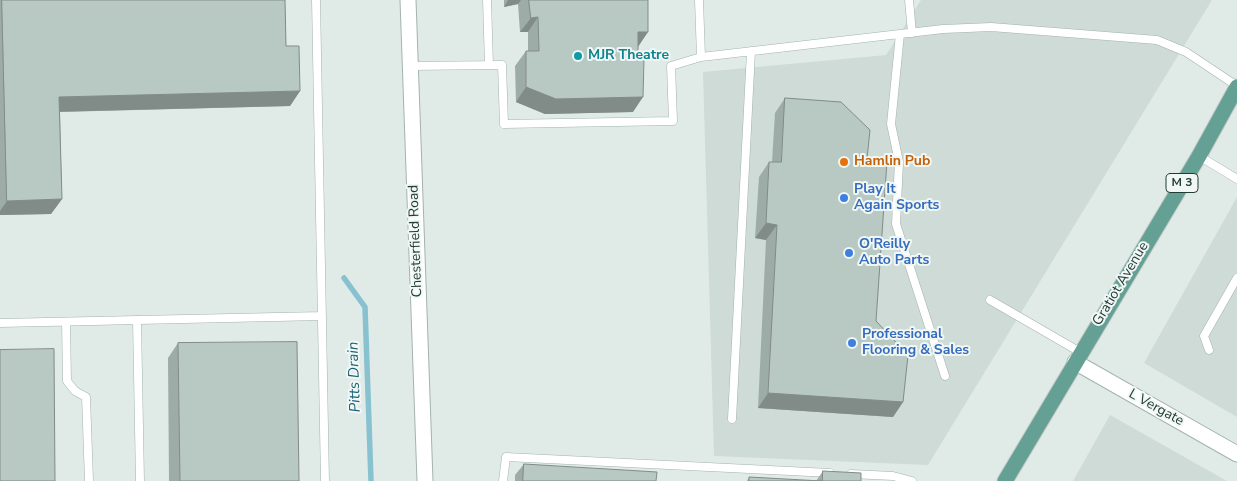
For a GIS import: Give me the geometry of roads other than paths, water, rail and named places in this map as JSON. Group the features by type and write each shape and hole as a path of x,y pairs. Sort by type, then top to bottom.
{"main road":[{"name":"Gratiot Avenue","path":"1005,481 1199,156 1237,86"}],"street":[{"name":"Chesterfield Road","path":"408,0 425,481"},
{"name":"L Vergate","path":"1078,357 1237,454"}],"lane":[{"path":"316,0 325,481"},
{"path":"486,0 489,66"},
{"path":"699,0 701,57"},
{"path":"908,0 912,33"},
{"path":"409,66 502,65 504,124 673,121 671,66 701,57 965,27 991,27 1157,40 1186,52 1237,86"},
{"path":"900,34 891,124 899,162 896,224 945,376"},
{"path":"732,419 751,51"},
{"path":"1199,156 1237,178"},
{"path":"1209,350 1204,336 1237,278"},
{"path":"990,300 1078,357"},
{"path":"0,323 322,316"},
{"path":"137,320 140,481"},
{"path":"66,322 67,381 75,392 86,397 89,481"},
{"path":"503,481 506,457 912,481"}],"waterway":[{"name":"Pitts Drain","path":"344,278 365,307 371,481"}],"place":[{"name":"MJR Theatre","path":"578,56"},
{"name":"Hamlin Pub","path":"844,162"},
{"name":"Play It Again Sports","path":"844,198"},
{"name":"O'Reilly Auto Parts","path":"849,253"},
{"name":"Professional Flooring & Sales","path":"852,343"}]}
